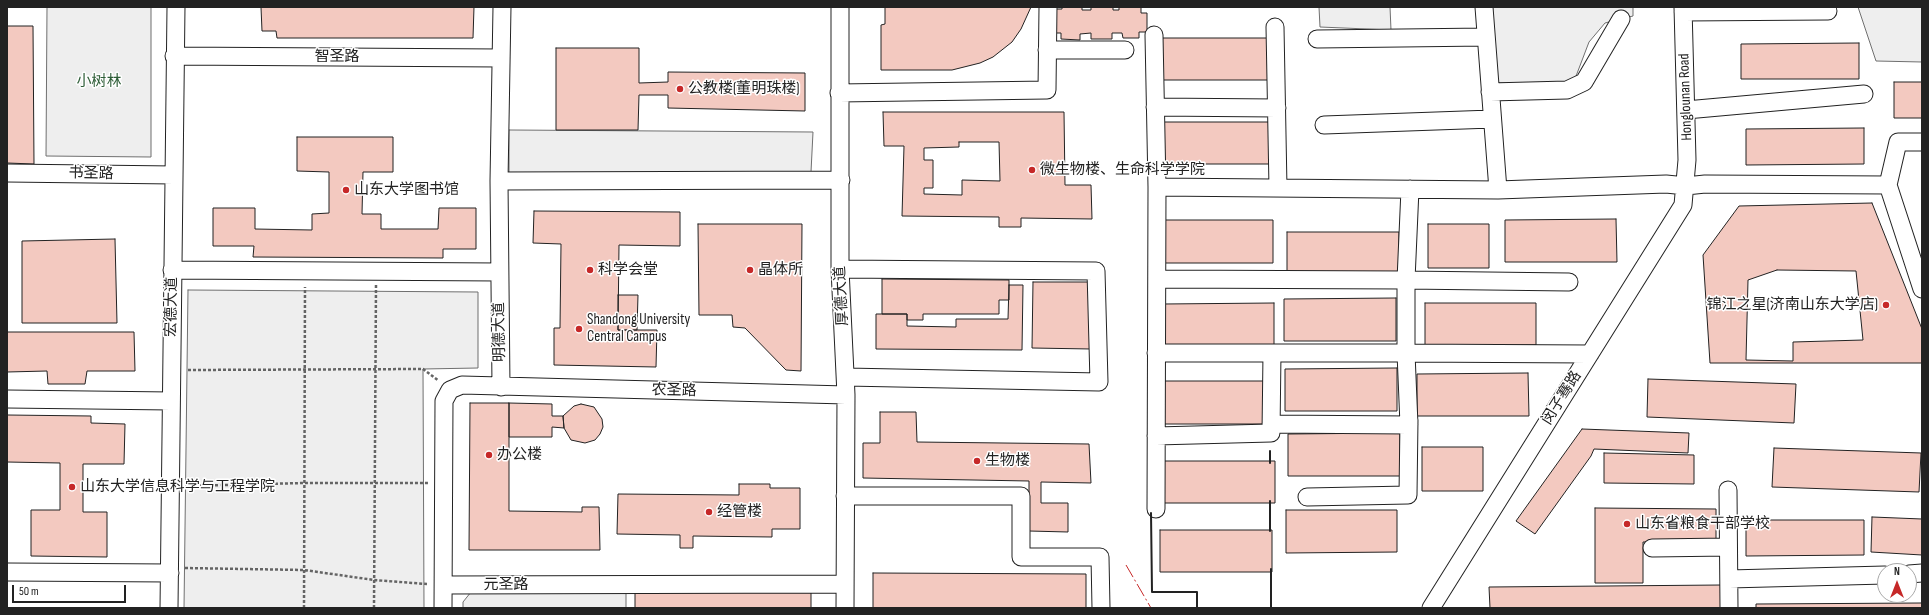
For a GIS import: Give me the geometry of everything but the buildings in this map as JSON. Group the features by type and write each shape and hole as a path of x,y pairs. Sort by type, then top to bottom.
{"street":[{"name":"宏德大道","path":"169,608 174,56 176,7"},
{"name":"明德大道","path":"501,387 499,181 502,7"},
{"name":"厚德大道","path":"840,7 840,269 846,378 845,608"},
{"path":"839,93 1047,90 1048,7"},
{"path":"1484,7 1498,190"},
{"path":"1683,9 1828,11"},
{"name":"Honglounan Road","path":"1683,9 1687,160 1686,186"},
{"path":"1490,92 1567,90 1584,82 1621,19"},
{"path":"1275,27 1278,188"},
{"path":"1154,35 1157,187 1156,509"},
{"path":"1317,39 1486,37"},
{"path":"1047,50 1125,50"},
{"name":"智圣路","path":"174,56 500,58"},
{"path":"1686,110 1864,94"},
{"path":"1156,107 1277,108"},
{"path":"1324,125 1492,120"},
{"path":"1922,142 1898,142 1889,189 1922,289"},
{"name":"书圣路","path":"7,173 174,175"},
{"path":"499,181 841,180"},
{"path":"1157,187 1498,190 1666,184 1686,186 1705,184 1889,189"},
{"name":"闵子骞路","path":"1431,608 1683,205 1686,186"},
{"path":"1307,497 1408,495 1409,420 1406,353 1406,280 1410,189"},
{"path":"840,269 1096,271 1099,382 846,378"},
{"path":"172,270 499,272"},
{"path":"1156,279 1569,282"},
{"path":"1156,353 1590,354"},
{"path":"1156,436 1271,433 1272,353"},
{"path":"443,608 444,401 450,390 462,385 501,387"},
{"name":"农圣路","path":"501,387 846,396"},
{"path":"7,399 171,401"},
{"path":"1271,424 1409,425 1409,420"},
{"path":"1728,490 1729,608"},
{"path":"845,496 1021,496 1022,557 1100,557 1101,608"},
{"path":"1652,548 1728,547"},
{"path":"7,572 170,573"},
{"path":"1729,579 1877,575"},
{"name":"元圣路","path":"444,585 845,584"}],"path":[{"path":"304,608 304,369 306,270"},
{"path":"374,608 376,271"},
{"path":"171,370 423,369 450,390"},
{"path":"170,486 304,483 444,483"},
{"path":"170,573 184,568 304,570 374,580 444,585"}],"green space":[{"name":"小树林","path":"47,7 151,7 151,157 46,156"},
{"path":"1319,7 1390,7 1391,30 1320,27"},
{"path":"1491,7 1633,7 1633,16 1605,23 1589,42 1573,84 1495,83"},
{"path":"1858,7 1922,7 1922,62 1876,61"},
{"path":"509,130 813,132 811,172 509,174"},
{"path":"188,290 478,292 478,368 423,369 424,608 184,608"},
{"path":"626,589 626,608 463,608 463,602 471,592"}],"wall":[{"path":"1270,451 1270,463"},
{"path":"1270,501 1270,531"},
{"path":"1151,513 1152,592 1197,592 1197,608"},
{"path":"1271,569 1271,608"}],"power":[{"path":"1126,565 1151,608"}],"place":[{"name":"公教楼(董明珠楼)","path":"680,89"},
{"name":"微生物楼、生命科学学院","path":"1032,170"},
{"name":"山东大学图书馆","path":"346,190"},
{"name":"科学会堂","path":"590,270"},
{"name":"晶体所","path":"750,270"},
{"name":"锦江之星(济南山东大学店)","path":"1886,305"},
{"name":"Shandong University Central Campus","path":"579,329"},
{"name":"办公楼","path":"489,455"},
{"name":"生物楼","path":"977,461"},
{"name":"山东大学信息科学与工程学院","path":"72,487"},
{"name":"经管楼","path":"709,512"},
{"name":"山东省粮食干部学校","path":"1627,524"}]}
